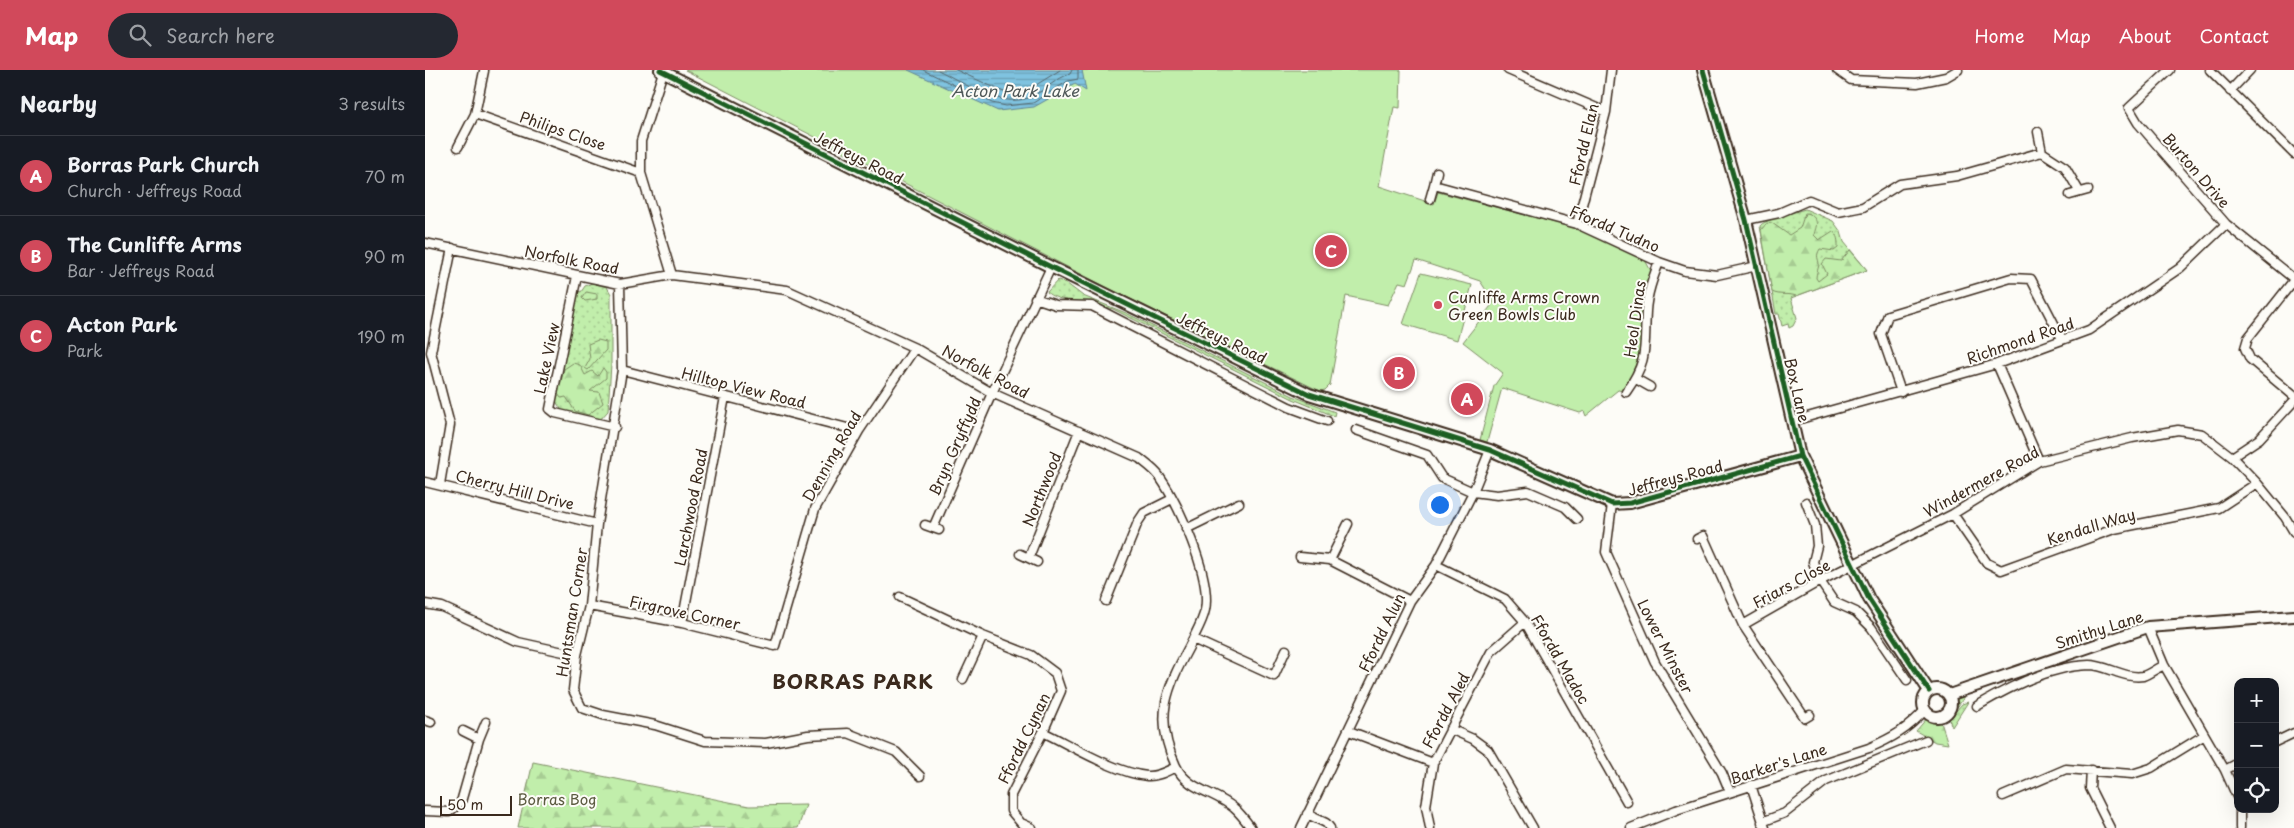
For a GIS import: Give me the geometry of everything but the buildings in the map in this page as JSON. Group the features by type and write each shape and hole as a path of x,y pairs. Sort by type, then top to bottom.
{"street":[{"path":"457,148 475,114 486,70"},
{"path":"1508,70 1606,112"},
{"name":"Ffordd Elan","path":"1577,224 1606,112 1611,70"},
{"name":"Box Lane","path":"1703,70 1746,220 1800,456 1869,598 1929,691"},
{"path":"1837,70 1851,80 1917,83 1946,77 1958,70"},
{"name":"Burton Drive","path":"2170,70 2129,108 2138,123 2227,224 2294,280"},
{"path":"2210,70 2294,154"},
{"path":"2230,91 2250,70"},
{"path":"662,71 641,141 641,173 672,275"},
{"name":"Jeffreys Road","path":"662,71 1051,267 1309,394 1490,450 1612,504 1631,503 1800,456"},
{"name":"Philips Close","path":"475,114 641,173"},
{"path":"2038,132 2042,152 2065,167 2079,191"},
{"path":"1746,220 1779,213 1809,200 1838,212 1863,207 1900,184 1957,176 2042,152"},
{"path":"1430,199 1437,172"},
{"name":"Ffordd Tudno","path":"1434,184 1577,224 1685,272 1717,275 1757,266"},
{"path":"2070,195 2088,190"},
{"name":"Richmond Road","path":"1793,421 1997,364 2089,330 2180,268 2227,224"},
{"name":"Norfolk Road","path":"425,243 620,284 672,275 787,290 915,348 992,393 1139,458 1158,474 1172,499 1186,529 1205,580 1205,610 1193,639 1176,670 1164,704 1164,727 1176,768 1191,784 1233,807 1251,828"},
{"path":"440,484 450,425 431,352 452,248"},
{"name":"Heol Dinas","path":"1626,392 1636,379 1645,354 1646,310 1652,282 1659,262"},
{"name":"Bryn Gryffydd","path":"932,528 1035,298 1051,267"},
{"name":"Lake View","path":"577,276 550,409 555,413 615,427"},
{"path":"1901,392 1881,334 1888,315 2011,278 2031,279 2063,339"},
{"path":"2294,280 2248,338 2245,348 2250,359 2294,396"},
{"name":"Huntsman Corner","path":"620,284 622,370 615,427 597,524 589,606 577,655 573,690 582,708 603,715 655,725 705,741 766,743 808,735 848,733 896,752 920,776"},
{"name":"Jeffreys Road","path":"1035,298 1056,305 1093,306 1289,407 1327,421"},
{"name":"Denning Road","path":"775,646 815,509 859,431 915,348"},
{"path":"1997,364 2039,461"},
{"name":"Hilltop View Road","path":"622,370 859,431"},
{"name":"Heol Dinas","path":"1636,379 1650,387"},
{"name":"Larchwood Road","path":"682,624 725,397"},
{"path":"2232,456 2259,439 2294,401"},
{"path":"1356,430 1427,455 1442,478 1473,492 1497,495 1528,492 1565,507 1577,519"},
{"name":"Windermere Road","path":"1854,566 1953,514 2039,461 2132,438 2178,430 2202,434 2232,456 2285,517 2294,532"},
{"name":"Northwood","path":"1029,558 1079,431"},
{"name":"Ffordd Alun","path":"1301,828 1410,601 1436,566 1473,492 1490,450"},
{"name":"Cherry Hill Drive","path":"425,482 440,484 597,524"},
{"name":"Kendall Way","path":"1953,514 1987,563 2001,570 2114,530 2219,508 2257,483"},
{"path":"1106,601 1138,522 1144,513 1172,499"},
{"path":"1805,502 1815,525 1817,546 1813,562 1820,581 1834,602 1856,612 1871,627 1907,680"},
{"path":"1186,529 1239,503"},
{"name":"Lower Minster","path":"1612,504 1606,552 1655,662 1721,773 1730,792"},
{"path":"1330,560 1348,524"},
{"name":"Friars Close","path":"1703,535 1743,625 1804,719"},
{"path":"1020,554 1037,562"},
{"path":"1301,557 1330,560 1410,601"},
{"name":"Ffordd Madoc","path":"1436,566 1505,600 1525,622 1627,802"},
{"name":"Friars Close","path":"1743,625 1820,581 1854,566"},
{"path":"1111,590 1120,594"},
{"name":"Ffordd Cynan","path":"900,598 983,636 1031,655 1055,673 1061,691 1043,732 1011,795 1011,811 1021,823 1032,828"},
{"path":"425,604 442,607 518,642 577,655"},
{"name":"Firgrove Corner","path":"589,606 682,624 775,646"},
{"name":"Smithy Lane","path":"1949,695 2148,627 2294,616"},
{"name":"Ffordd Aled","path":"1431,828 1426,806 1433,764 1491,652 1525,622"},
{"path":"2148,627 2163,665 2203,736 2225,770 2234,790"},
{"path":"963,679 983,636"},
{"path":"1193,639 1274,676"},
{"path":"1270,685 1286,650"},
{"name":"Smithy Lane","path":"1977,706 2002,691 2060,670 2091,665 2124,674 2143,676 2163,665"},
{"path":"1937,688 1949,695 1950,707 1945,714 1932,716 1925,710 1923,702 1929,691 1937,688"},
{"name":"Barker's Lane","path":"1631,828 1730,792 1869,748 1893,738 1910,727 1925,710"},
{"path":"425,811 449,812 461,802 479,739 486,722"},
{"path":"1451,729 1473,739 1488,750 1533,828"},
{"path":"463,731 479,739"},
{"path":"1349,731 1433,764"},
{"path":"1043,732 1112,766 1147,776 1160,774 1176,768"},
{"path":"2279,740 2294,733"},
{"path":"2003,796 2066,769 2132,774 2151,768 2203,736"},
{"path":"1751,785 1764,825 1785,813 1826,780 1926,740"},
{"path":"1916,745 1919,754"},
{"path":"2225,770 2234,765"},
{"path":"2091,770 2090,788 2110,828"},
{"path":"2240,813 2240,828"},
{"path":"1307,814 1326,823 1330,828"}],"green space":[{"path":"685,70 1401,70 1400,108 1394,107 1379,186 1434,204 1438,192 1575,228 1645,260 1651,271 1643,294 1642,347 1624,391 1618,390 1586,416 1584,411 1580,413 1502,388 1487,442 1480,440 1494,386 1503,373 1463,342 1494,302 1480,281 1416,260 1407,284 1399,282 1388,305 1346,296 1330,385 1325,390 1320,391 1112,290"},
{"path":"1805,209 1833,221 1841,232 1844,242 1867,270 1791,298 1797,318 1793,326 1789,328 1788,324 1782,326 1779,314 1776,314 1760,226 1773,219"},
{"path":"1805,213 1810,214 1815,219 1817,224 1814,235 1819,240 1833,231 1837,239 1838,248 1834,251 1820,249 1817,256 1819,265 1816,278 1818,281 1827,274 1822,264 1826,259 1841,261 1850,250 1867,270 1796,296 1772,292 1761,230 1766,224 1772,223 1789,235 1800,228"},
{"name":"Cunliffe Arms Crown Green Bowls Club","path":"1421,273 1472,285 1457,340 1403,324"},
{"path":"1058,280 1066,283 1083,296 1126,313 1293,396 1335,412 1334,416 1293,399 1113,309 1057,298 1047,292"},
{"path":"592,283 607,287 611,294 611,364 608,411 599,421 563,412 555,400 578,291 581,292 585,286"},
{"path":"586,292 597,294 597,299 585,301 582,298"},
{"path":"598,340 606,342 606,350 588,370 585,368 590,359 588,344"},
{"path":"573,363 580,365 585,375 592,371 598,376 603,368 606,372 606,378 590,391 599,392 603,403 588,415 575,411 566,397 561,398 558,394 564,369"},
{"path":"1965,696 1951,716 1945,718 1957,699"},
{"path":"1968,702 1952,727 1949,719 1962,704"},
{"path":"1928,717 1933,720 1940,719 1948,744 1935,742 1916,731"},
{"name":"Borras Bog","path":"533,762 749,806 806,805 798,828 518,828"}],"water":[{"name":"Acton Park Lake","path":"908,70 1082,70 1086,91 1075,84 1034,107 998,111"}],"cycle path":[{"path":"660,70 1051,267 1309,394 1490,450 1612,504 1630,503 1800,456"},
{"path":"1703,70 1746,220 1800,456 1869,599 1929,691"}],"place":[{"name":"Acton Park","path":"1331,251"},
{"name":"Cunliffe Arms Crown Green Bowls Club","path":"1438,305"},
{"name":"The Cunliffe Arms","path":"1399,373"},
{"name":"Borras Park Church","path":"1467,399"}],"district":[{"name":"BORRAS PARK","path":"853,681"}]}
